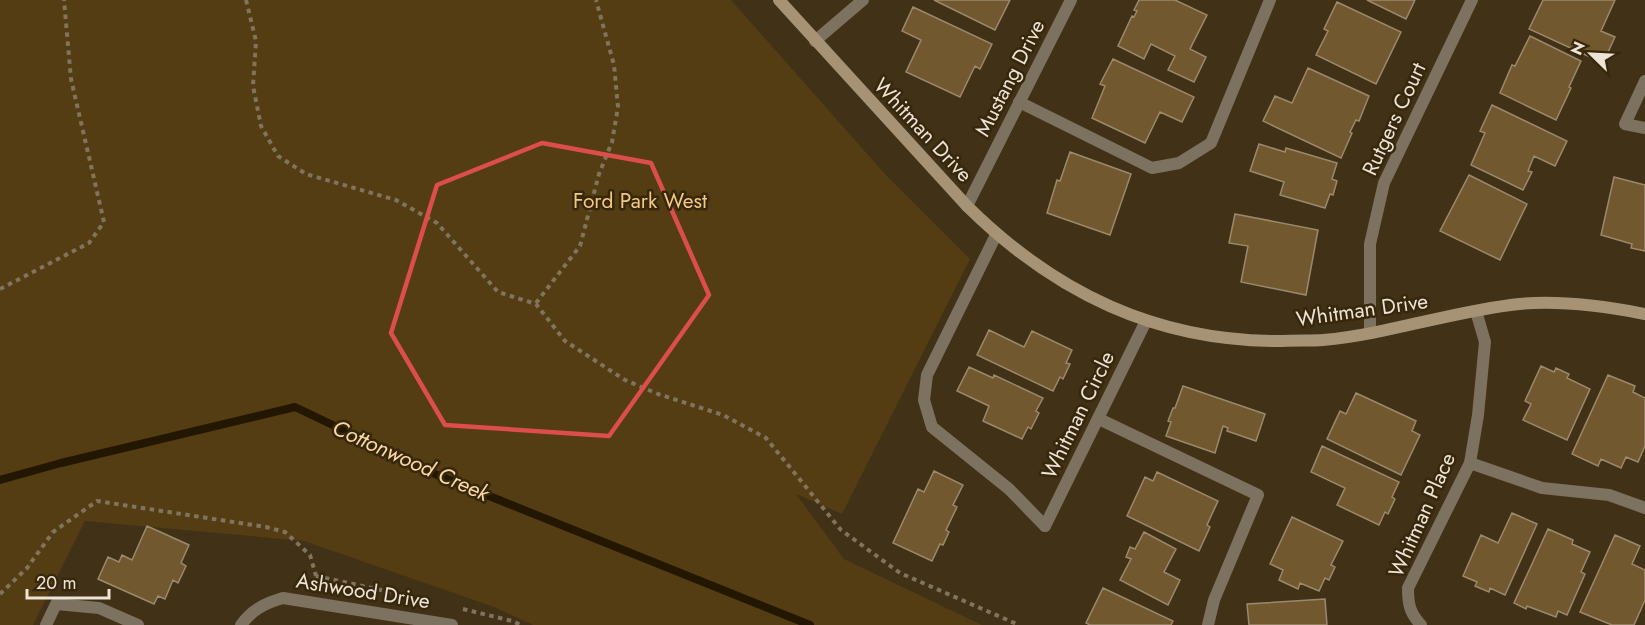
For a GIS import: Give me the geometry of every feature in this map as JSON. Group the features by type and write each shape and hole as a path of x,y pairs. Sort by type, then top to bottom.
{"street":[{"name":"Whitman Drive","path":"779,0 996,235 1049,274 1105,304 1146,321 1195,334 1258,341 1322,340 1519,304 1564,303 1645,314"},
{"path":"815,41 862,0"},
{"name":"Mustang Drive","path":"967,206 1071,0"},
{"path":"1019,102 1152,168 1179,163 1211,143 1270,0"},
{"name":"Rutgers Court","path":"1370,332 1370,244 1384,183 1472,0"},
{"path":"1645,81 1625,124 1645,128"},
{"name":"Whitman Circle","path":"996,235 927,375 924,400 932,427 1009,489 1045,526 1146,321"},
{"name":"Whitman Place","path":"1421,625 1412,615 1408,605 1408,588 1470,463 1478,415 1485,342 1476,311"},
{"path":"1099,419 1258,495 1214,600 1208,625"},
{"path":"1470,463 1542,488 1609,495 1645,508"},
{"name":"Ashwood Drive","path":"241,625 253,611 283,598 450,625"},
{"path":"46,625 56,604 99,608 138,625"}],"path":[{"path":"0,289 89,243 104,222 72,79 64,0"},
{"path":"246,0 256,41 253,86 261,126 278,156 306,174 396,200 437,223 498,292 536,303 565,341 626,380 658,394 723,415 766,438 842,530 900,573 1019,625"},
{"path":"536,303 580,246 599,174 612,142 618,107 615,75 597,0"},
{"path":"0,594 27,568 53,532 97,501 266,527 285,532 310,555 316,576 314,603"}],"highlighted area":[{"path":"542,143 651,163 709,295 609,436 445,425 391,333 437,185"}],"green space":[{"name":"Ford Park West","path":"0,0 731,0 885,174 970,259 842,514 796,494 844,559 982,625 533,625 494,607 304,541 85,521 33,625 0,625"}],"building":[{"path":"934,0 1010,0 995,30"},
{"path":"1139,0 1175,0 1207,15 1190,49 1206,57 1194,82 1168,70 1175,56 1151,44 1144,59 1118,46 1132,16 1134,17 1137,11 1134,10"},
{"path":"1367,0 1415,0 1406,19"},
{"path":"1543,0 1615,0 1601,31 1615,37 1603,63 1529,29"},
{"path":"1337,2 1401,32 1376,84 1316,55 1328,31 1324,29"},
{"path":"913,7 992,44 980,69 975,66 960,97 906,72 921,40 902,31"},
{"path":"1530,36 1581,61 1556,120 1500,93 1512,65 1515,66"},
{"path":"1113,59 1194,97 1182,122 1160,112 1145,143 1092,118 1105,86 1100,84"},
{"path":"1308,68 1369,96 1359,121 1356,120 1350,132 1352,133 1341,158 1263,121 1275,96 1292,103"},
{"path":"1492,105 1567,141 1555,166 1534,156 1528,171 1532,172 1523,190 1471,165 1485,133 1480,131"},
{"path":"1259,144 1285,152 1286,148 1337,163 1332,179 1337,181 1333,195 1330,194 1325,208 1280,195 1284,182 1250,171"},
{"path":"1070,152 1131,174 1110,235 1047,213 1057,180 1060,181"},
{"path":"1469,175 1527,204 1500,260 1440,231"},
{"path":"1614,177 1645,185 1645,251 1631,248 1632,244 1601,235"},
{"path":"1235,214 1318,230 1306,295 1241,282 1248,246 1229,243"},
{"path":"989,330 1024,347 1032,331 1072,350 1066,363 1070,364 1063,379 1060,377 1053,391 977,355"},
{"path":"1541,366 1554,372 1556,368 1569,374 1567,378 1590,389 1567,440 1523,420 1531,404 1525,401"},
{"path":"969,367 993,378 994,375 1043,398 1036,411 1039,413 1031,429 1028,427 1022,439 983,421 989,406 957,391"},
{"path":"1608,375 1635,386 1633,392 1645,398 1645,446 1638,462 1626,457 1621,468 1601,459 1598,466 1572,454"},
{"path":"1183,386 1265,414 1256,441 1227,431 1228,428 1223,426 1215,453 1166,436 1171,422 1168,421"},
{"path":"1356,393 1416,421 1412,431 1420,435 1401,475 1327,439 1340,411 1346,414"},
{"path":"1322,446 1399,482 1392,497 1395,499 1388,514 1385,512 1379,525 1337,505 1345,488 1311,472"},
{"path":"934,471 963,485 953,505 957,507 946,530 949,532 932,561 893,543 918,489 924,492"},
{"path":"1157,472 1218,501 1199,551 1127,516 1145,477 1153,481"},
{"path":"1512,513 1537,524 1505,595 1490,588 1489,592 1475,586 1477,582 1463,576 1481,535 1498,543"},
{"path":"1292,517 1343,541 1331,565 1335,567 1329,580 1325,578 1319,591 1300,583 1298,589 1279,580 1283,570 1270,564"},
{"path":"147,526 189,545 181,563 186,566 178,583 173,580 165,599 158,596 154,604 98,579 108,557 119,562 122,555 132,560"},
{"path":"1548,529 1573,540 1572,544 1590,552 1581,572 1585,574 1567,615 1558,611 1556,617 1527,606 1526,609 1514,603"},
{"path":"1144,532 1176,549 1164,572 1180,580 1168,605 1120,580 1131,559 1126,557 1130,547 1135,549"},
{"path":"1615,535 1640,546 1632,564 1645,570 1645,600 1634,625 1612,625 1580,612"},
{"path":"1103,588 1173,621 1171,625 1090,625 1086,623"},
{"path":"1325,599 1327,625 1249,625 1247,604"}],"waterway":[{"name":"Cottonwood Creek","path":"0,480 61,463 295,407 437,475 810,625"}]}
